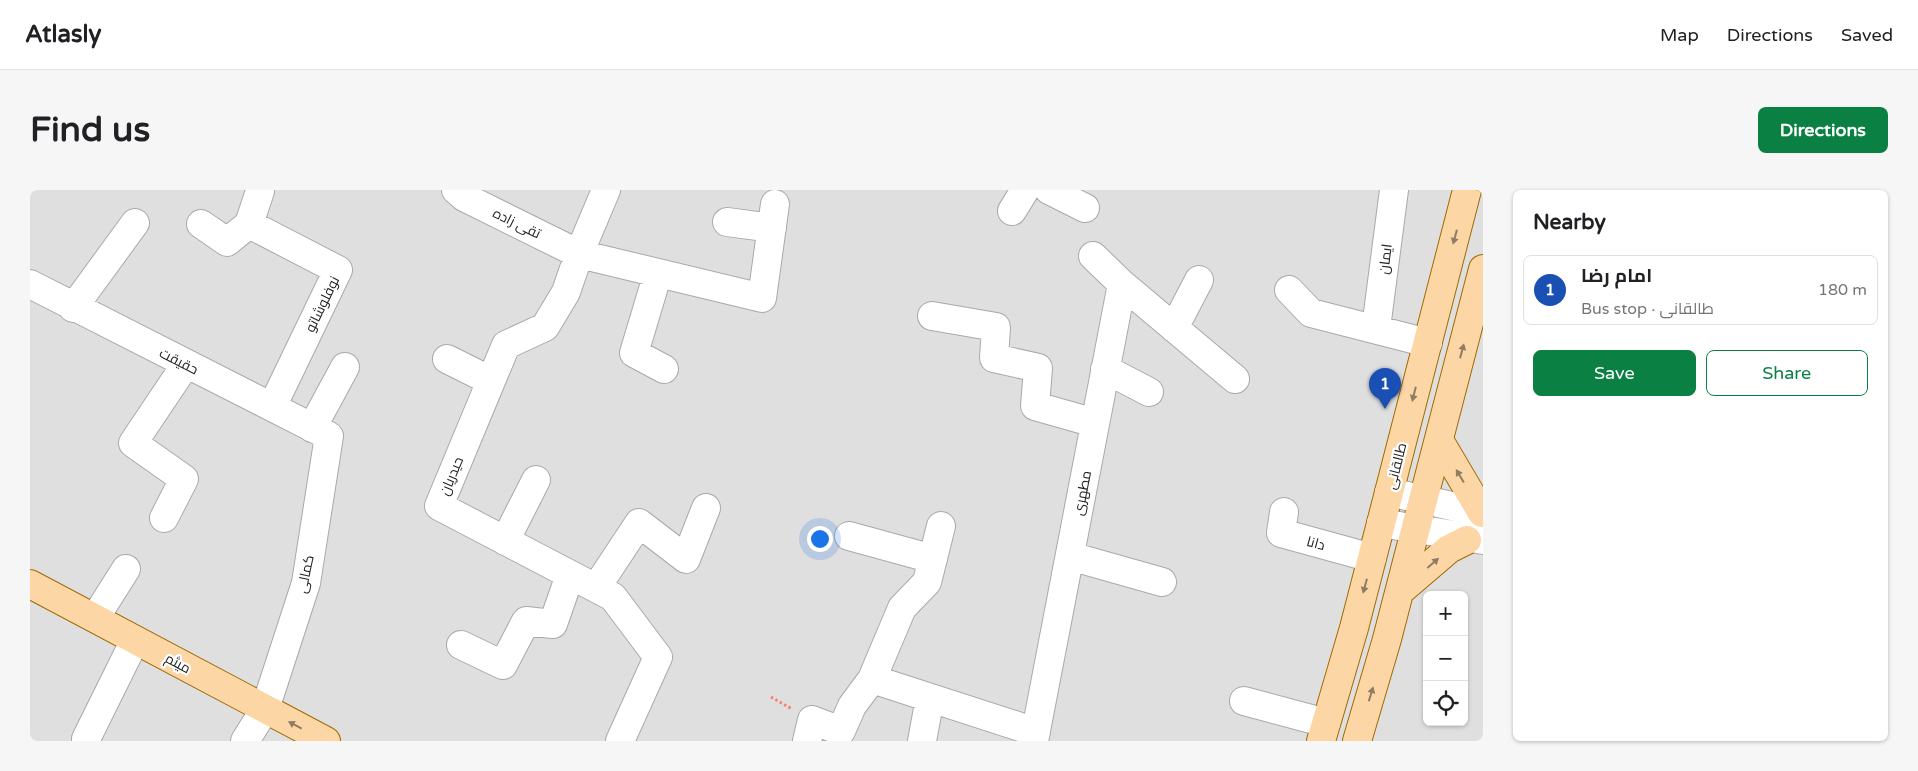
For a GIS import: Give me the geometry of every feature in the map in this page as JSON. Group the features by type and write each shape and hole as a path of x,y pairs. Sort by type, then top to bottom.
{"main road":[{"name":"طالقانی","path":"1323,732 1372,558 1467,190"},
{"path":"1357,741 1400,591 1483,269"},
{"path":"1439,440 1482,513"},
{"path":"1400,591 1449,549 1475,540"},
{"name":"میثم","path":"30,584 326,741"}],"street":[{"name":"تقی زاده","path":"456,190 464,198 579,254 762,298 773,216 727,222"},
{"name":"حیدریان","path":"606,190 579,254 566,292 545,327 506,345 439,506 613,597 658,657 620,741"},
{"path":"1049,190 1085,208"},
{"name":"ایمان","path":"1376,328 1394,190"},
{"path":"201,224 227,242 249,224 260,191"},
{"path":"73,308 135,223"},
{"name":"نوفلوشاتو","path":"249,224 338,270 272,407"},
{"path":"1094,256 1122,284 1234,379"},
{"path":"658,273 634,353 664,369"},
{"path":"1174,328 1200,280"},
{"name":"حقیقت","path":"30,284 73,308 321,432"},
{"name":"مطهری","path":"1035,736 1122,284"},
{"path":"1289,290 1311,313 1376,328 1428,343"},
{"path":"932,316 996,327 994,358 1038,368 1035,406 1095,424"},
{"path":"447,359 491,381"},
{"path":"164,518 184,479 133,443 186,364"},
{"name":"کمالی","path":"246,741 265,709 306,583 321,432 345,367"},
{"path":"1105,369 1149,392"},
{"path":"505,541 536,480"},
{"path":"1389,492 1482,513"},
{"path":"596,588 639,523 686,559 706,508"},
{"name":"دانا","path":"1284,512 1281,533 1372,558"},
{"path":"1381,523 1475,540"},
{"path":"806,741 812,720 841,731 852,706 872,679 902,608 927,582 941,526"},
{"path":"849,536 933,558"},
{"path":"1070,556 1162,582"},
{"path":"95,618 126,570"},
{"path":"461,645 504,665 526,621 553,624 570,575"},
{"path":"86,738 135,640"},
{"path":"872,679 1035,736"},
{"path":"922,741 930,698"},
{"path":"1244,701 1323,732"}],"shaded area":[{"path":"30,190 1483,190 1483,741 30,741"}],"place":[{"name":"امام رضا","path":"1385,409"}]}
